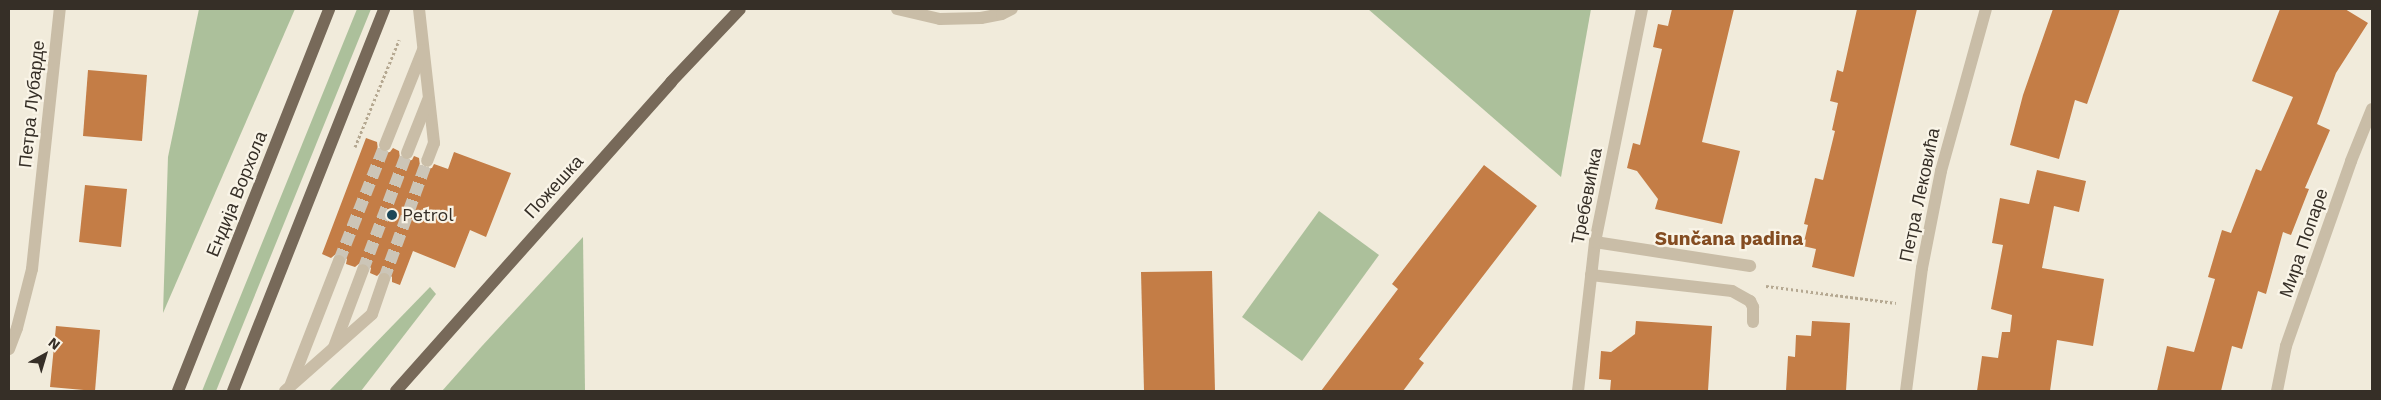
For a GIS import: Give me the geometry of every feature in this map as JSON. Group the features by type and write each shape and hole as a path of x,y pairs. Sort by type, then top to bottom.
{"main road":[{"name":"Ендија Ворхола","path":"178,391 330,9"},
{"path":"233,391 384,9"},
{"name":"Пожешка","path":"396,391 671,82 740,9"}],"street":[{"name":"Петра Лубарде","path":"9,349 18,328 32,269 60,9"},
{"path":"419,9 434,143 427,161"},
{"path":"897,9 940,19 981,18 1012,9"},
{"path":"940,19 951,9"},
{"name":"Требевићка","path":"1578,391 1595,242 1642,9"},
{"name":"Петра Лековића","path":"1906,391 1916,306 1941,171 1986,9"},
{"path":"385,145 423,49"},
{"path":"407,154 429,96"},
{"name":"Мира Попаре","path":"2277,391 2286,346 2351,161 2372,109"},
{"path":"1595,242 1750,266"},
{"path":"288,389 339,261"},
{"path":"332,352 363,270"},
{"path":"1591,275 1732,291 1750,301 1753,307 1753,322"},
{"path":"288,389 332,352 372,314 384,279"}],"path":[{"path":"1766,286 1916,306"}],"green space":[{"path":"199,9 295,9 163,313 168,157"},
{"path":"357,9 371,9 216,391 202,391"},
{"path":"1368,9 1591,9 1561,177"},
{"path":"1319,211 1379,255 1302,361 1242,317"},
{"path":"583,237 585,391 442,391 482,346"},
{"path":"430,287 436,294 361,391 329,391"}],"building":[{"path":"1672,9 1734,9 1702,142 1740,151 1722,224 1655,209 1658,199 1637,171 1627,168 1633,143 1640,145 1662,49 1653,47 1658,24 1668,26"},
{"path":"1857,9 1917,9 1854,277 1812,267 1816,249 1803,246 1808,225 1804,224 1815,178 1823,180 1835,131 1832,130 1838,103 1830,101 1837,70 1843,72"},
{"path":"2053,9 2120,9 2087,104 2075,100 2059,159 2010,145 2023,95"},
{"path":"2280,9 2345,9 2368,23 2336,73 2317,124 2330,130 2305,188 2309,189 2291,235 2283,232 2266,294 2258,291 2242,349 2232,346 2221,391 2157,391 2167,346 2194,352 2215,279 2208,277 2222,230 2231,233 2256,169 2261,171 2293,97 2252,81"},
{"path":"88,70 147,75 142,141 83,136"},
{"path":"366,138 377,142 378,150 382,153 390,152 393,148 399,151 400,158 404,161 412,160 414,156 419,158 420,166 425,169 432,168 434,164 448,169 454,152 511,173 486,237 470,230 455,268 413,251 400,285 392,282 392,277 387,272 382,271 377,276 370,273 371,268 366,263 361,262 355,267 346,264 347,259 342,254 337,253 331,258 322,254"},
{"path":"1484,165 1537,206 1419,359 1424,363 1403,391 1321,391 1398,289 1392,284"},
{"path":"2037,170 2086,181 2079,212 2054,206 2042,268 2104,279 2093,346 2057,340 2050,391 1977,391 1982,356 1998,358 2002,332 2010,332 2012,315 1991,309 2003,245 1992,243 2000,198 2029,204"},
{"path":"85,185 127,189 121,247 79,242"},
{"path":"1212,271 1215,391 1144,391 1141,272"},
{"path":"1636,321 1712,326 1708,391 1610,391 1611,380 1599,379 1601,351 1611,352 1635,334"},
{"path":"1812,321 1850,323 1846,391 1786,391 1788,356 1795,357 1796,335 1811,336"},
{"path":"56,326 100,330 95,391 50,387"}],"tunnel":[{"path":"339,261 385,145"},
{"path":"363,270 407,153"},
{"path":"384,279 427,161"}],"place":[{"name":"Petrol","path":"392,215"}],"district":[{"name":"Sunčana padina","path":"1729,239"}]}
